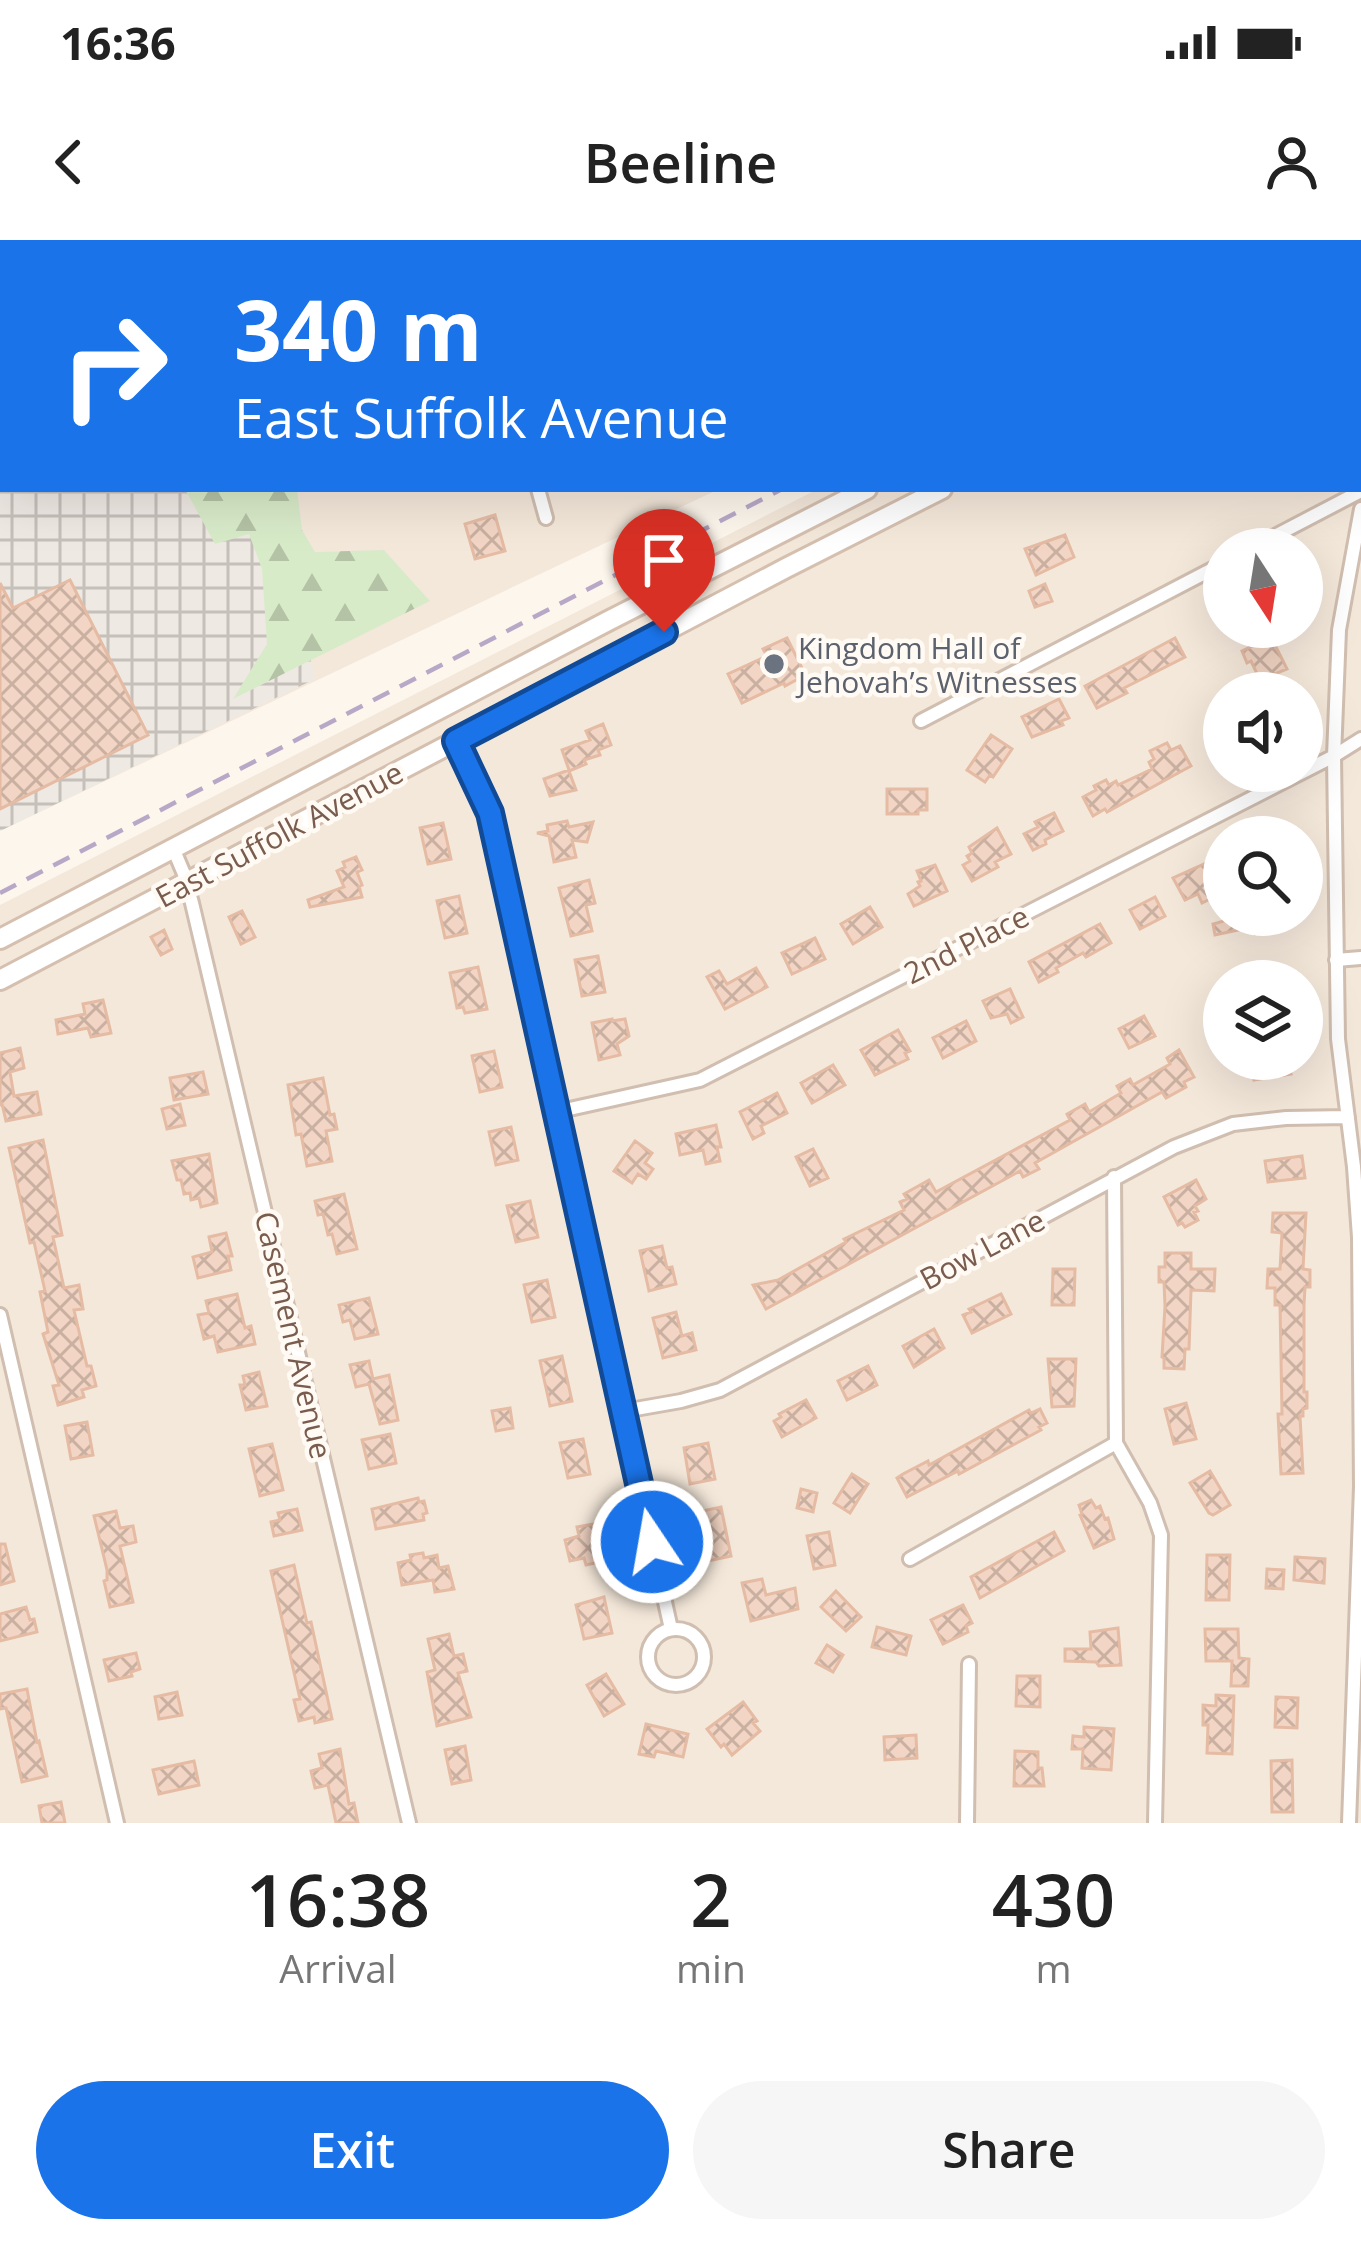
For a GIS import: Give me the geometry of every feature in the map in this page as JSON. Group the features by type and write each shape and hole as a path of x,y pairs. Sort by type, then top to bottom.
{"main road":[{"name":"East Suffolk Avenue","path":"0,939 861,492"},
{"name":"East Suffolk Avenue","path":"0,980 936,492"}],"street":[{"path":"539,492 547,518"},
{"path":"1290,528 1359,492"},
{"path":"1349,1823 1361,1486 1360,1237 1338,1039 1334,756 1339,630 1361,508"},
{"path":"921,721 1203,574"},
{"name":"2nd Place","path":"556,1112 700,1079 1361,740"},
{"path":"456,741 490,813 671,1629"},
{"name":"Casement Avenue","path":"173,848 187,883 409,1823"},
{"path":"1336,960 1361,958"},
{"name":"Bow Lane","path":"624,1411 720,1390 1174,1147 1233,1124 1348,1117"},
{"path":"1114,1177 1116,1443 1150,1503 1161,1535 1155,1823"},
{"path":"0,1316 117,1823"},
{"path":"910,1559 1116,1443"},
{"path":"671,1629 692,1634 704,1652 700,1673 682,1685 660,1681 648,1663 652,1642 671,1629"},
{"path":"968,1823 969,1664"}],"shaded area":[{"path":"0,492 713,492 0,831"},
{"path":"0,492 273,492 315,679 0,831"},
{"path":"812,492 1361,492 1361,1823 0,1823 0,905"}],"green space":[{"path":"187,492 297,492 302,530 315,552 384,550 430,601 233,699 267,644 262,569 249,534 215,544"}],"building":[{"path":"495,515 505,551 475,559 465,524"},
{"path":"1065,535 1074,557 1036,575 1025,549"},
{"path":"70,580 148,735 0,809 0,583 13,608"},
{"path":"1045,584 1052,601 1035,607 1029,591"},
{"name":"Kingdom Hall of Jehovah’s Witnesses","path":"787,638 804,672 785,686 742,703 728,674 767,656 763,649"},
{"path":"1175,638 1185,657 1124,688 1127,693 1097,708 1085,686"},
{"path":"1276,648 1287,669 1256,672 1242,651"},
{"path":"1059,699 1069,718 1032,737 1022,717"},
{"path":"603,724 611,745 569,771 576,790 550,796 544,779 569,770 562,750 590,740 586,731"},
{"path":"991,735 1012,749 985,782 967,770"},
{"path":"1167,743 1171,750 1180,746 1191,766 1093,816 1083,797 1096,790 1094,786 1106,780 1118,785 1152,769 1150,751"},
{"path":"887,789 927,789 927,810 887,814"},
{"path":"1054,813 1063,831 1033,850 1024,834"},
{"path":"567,821 569,827 593,822 587,842 572,840 576,857 554,862 549,836 537,833 548,831 547,825"},
{"path":"443,823 451,859 428,864 420,828"},
{"path":"997,828 1011,854 972,881 963,865 970,861 969,847"},
{"path":"356,857 362,870 357,872 362,897 310,907 308,900 344,887 337,871 345,867 343,862"},
{"path":"1203,864 1203,902 1198,894 1185,900 1173,878"},
{"path":"935,865 947,891 914,906 908,894 920,886 917,871"},
{"path":"589,880 595,903 586,905 592,931 571,936 559,888"},
{"path":"459,896 467,933 445,938 437,901"},
{"path":"1155,897 1165,916 1140,929 1130,910"},
{"path":"870,907 882,927 853,944 841,924"},
{"path":"242,911 255,937 241,944 229,917"},
{"path":"1100,924 1111,943 1086,957 1083,953 1039,982 1029,962"},
{"path":"164,930 172,949 161,955 151,937"},
{"path":"815,938 825,959 792,974 782,953"},
{"path":"598,956 605,992 582,996 575,960"},
{"path":"478,967 487,1009 465,1013 463,1007 457,1008 450,973"},
{"path":"756,968 767,987 725,1009 707,977 719,971 727,984"},
{"path":"1010,989 1023,1017 1011,1023 1007,1014 991,1018 983,1001"},
{"path":"103,1000 111,1033 91,1037 88,1028 58,1034 56,1020 85,1014 83,1004"},
{"path":"1144,1016 1155,1036 1129,1048 1119,1029"},
{"path":"625,1019 629,1036 617,1044 620,1055 599,1060 592,1023"},
{"path":"966,1021 976,1041 943,1058 933,1038"},
{"path":"898,1030 910,1051 905,1053 908,1059 875,1075 861,1050"},
{"path":"20,1048 24,1068 10,1072 14,1096 37,1092 41,1114 6,1121 0,1105 0,1053"},
{"path":"1179,1050 1194,1077 1184,1082 1186,1087 1166,1098 1162,1092 1035,1163 1039,1169 1023,1177 1020,1171 766,1309 753,1285 778,1280 846,1242 844,1239 904,1210 900,1202 907,1199 904,1194 929,1180 936,1192 1070,1120 1067,1114 1085,1104 1089,1112 1121,1093 1117,1086 1130,1079 1133,1085 1170,1064 1167,1058"},
{"path":"494,1051 502,1087 480,1092 472,1056"},
{"path":"833,1065 845,1085 812,1103 801,1083"},
{"path":"203,1072 208,1094 174,1100 170,1078"},
{"path":"323,1078 337,1129 326,1131 332,1161 307,1166 301,1134 296,1135 288,1085"},
{"path":"777,1093 787,1113 761,1126 764,1133 753,1139 740,1112"},
{"path":"180,1104 185,1125 167,1129 162,1109"},
{"path":"716,1125 720,1161 706,1164 703,1150 680,1155 676,1134"},
{"path":"511,1127 518,1160 496,1165 489,1132"},
{"path":"43,1140 62,1235 53,1237 64,1288 79,1285 83,1309 74,1310 96,1386 82,1390 84,1397 58,1405 53,1386 59,1385 43,1334 48,1332 40,1292 45,1291 9,1148"},
{"path":"635,1141 652,1153 645,1163 653,1169 646,1179 638,1174 632,1183 614,1171"},
{"path":"813,1149 828,1178 810,1186 796,1157"},
{"path":"209,1154 217,1203 201,1207 199,1198 191,1200 190,1193 184,1194 172,1161"},
{"path":"1302,1156 1305,1178 1268,1182 1265,1161"},
{"path":"1196,1180 1206,1199 1195,1206 1198,1220 1185,1227 1178,1225 1164,1197"},
{"path":"344,1194 357,1249 337,1254 315,1201"},
{"path":"530,1201 538,1237 516,1242 507,1206"},
{"path":"1273,1213 1306,1213 1303,1269 1310,1270 1310,1287 1305,1287 1304,1305 1307,1408 1300,1416 1303,1473 1281,1474 1280,1305 1275,1305 1275,1288 1267,1288 1268,1269 1280,1269 1282,1233 1272,1232"},
{"path":"226,1233 231,1270 198,1278 193,1257 212,1252 209,1237"},
{"path":"662,1246 676,1284 649,1291 640,1251"},
{"path":"1165,1253 1191,1253 1191,1269 1215,1269 1214,1291 1191,1290 1184,1369 1164,1368 1162,1357 1165,1306 1159,1267 1165,1267"},
{"path":"1053,1269 1075,1269 1074,1305 1052,1305"},
{"path":"547,1280 555,1317 532,1322 524,1285"},
{"path":"237,1294 245,1328 251,1326 255,1344 218,1352 214,1336 204,1339 198,1315 209,1313 206,1301"},
{"path":"1001,1294 1011,1314 972,1333 963,1315"},
{"path":"369,1298 378,1334 355,1339 350,1320 343,1322 339,1305"},
{"path":"676,1312 682,1336 692,1333 696,1350 663,1358 653,1318"},
{"path":"934,1329 944,1348 914,1367 903,1346"},
{"path":"562,1356 572,1401 550,1406 540,1361"},
{"path":"1048,1359 1076,1359 1074,1406 1052,1407"},
{"path":"369,1361 373,1379 389,1375 398,1420 380,1424 369,1384 356,1387 350,1365"},
{"path":"868,1366 877,1385 847,1400 838,1381"},
{"path":"259,1372 267,1406 246,1410 240,1385 245,1385 243,1376"},
{"path":"806,1400 816,1418 782,1437 774,1421"},
{"path":"1186,1403 1196,1439 1174,1444 1165,1409"},
{"path":"510,1408 513,1428 496,1431 492,1411"},
{"path":"1040,1409 1047,1423 1041,1430 907,1497 897,1478 903,1474 928,1461 929,1465 1029,1410"},
{"path":"87,1422 93,1455 71,1459 65,1426"},
{"path":"390,1434 396,1463 369,1469 362,1440"},
{"path":"583,1439 590,1474 568,1478 560,1443"},
{"path":"708,1443 715,1479 690,1484 684,1448"},
{"path":"272,1444 283,1490 260,1496 249,1449"},
{"path":"1210,1471 1230,1505 1213,1515 1190,1483"},
{"path":"852,1474 868,1484 850,1513 834,1503"},
{"path":"801,1489 817,1493 813,1512 797,1508"},
{"path":"418,1498 424,1501 424,1520 376,1529 372,1509"},
{"path":"1091,1500 1108,1518 1114,1539 1094,1548 1079,1505"},
{"path":"721,1507 731,1556 708,1561 698,1512"},
{"path":"297,1509 302,1530 274,1536 271,1522 280,1520 278,1513"},
{"path":"116,1511 120,1528 133,1526 136,1542 120,1546 133,1602 110,1607 94,1516"},
{"path":"599,1523 608,1560 586,1565 584,1558 570,1561 565,1540 579,1536 577,1527"},
{"path":"829,1532 835,1565 814,1569 807,1536"},
{"path":"1054,1532 1064,1551 980,1598 971,1577"},
{"path":"0,1544 5,1544 14,1581 0,1585"},
{"path":"423,1553 424,1558 437,1555 439,1568 448,1566 454,1589 435,1592 433,1580 402,1585 398,1563"},
{"path":"1207,1555 1230,1555 1229,1600 1206,1600"},
{"path":"1295,1557 1325,1559 1324,1583 1294,1580"},
{"path":"294,1565 332,1719 315,1723 314,1717 299,1721 294,1700 300,1699 271,1571"},
{"path":"1267,1569 1284,1570 1283,1589 1266,1588"},
{"path":"762,1579 766,1595 795,1588 798,1609 751,1621 742,1583"},
{"path":"836,1591 861,1617 846,1631 821,1607"},
{"path":"604,1597 612,1633 584,1639 576,1605"},
{"path":"963,1605 972,1623 966,1626 968,1632 943,1644 931,1620"},
{"path":"26,1607 37,1632 0,1641 0,1614"},
{"path":"877,1627 911,1636 906,1655 872,1647"},
{"path":"1118,1628 1121,1665 1065,1661 1065,1649 1091,1649 1090,1632"},
{"path":"1205,1629 1238,1629 1239,1658 1249,1659 1248,1686 1231,1686 1232,1661 1206,1661"},
{"path":"449,1634 454,1656 463,1654 467,1671 458,1673 471,1717 437,1726 427,1672 435,1670 428,1639"},
{"path":"827,1645 843,1655 833,1672 816,1663"},
{"path":"136,1653 140,1669 131,1672 132,1676 109,1681 104,1660"},
{"path":"606,1674 624,1704 604,1716 587,1685"},
{"path":"1017,1676 1040,1676 1040,1707 1016,1706"},
{"path":"27,1689 47,1776 22,1782 6,1708 0,1709 0,1694"},
{"path":"177,1692 182,1715 159,1719 155,1697"},
{"path":"1216,1695 1234,1696 1232,1754 1207,1753 1203,1705 1216,1706"},
{"path":"1276,1697 1298,1698 1297,1728 1275,1727"},
{"path":"743,1702 760,1731 732,1755 707,1729"},
{"path":"646,1724 688,1734 683,1757 656,1751 654,1757 639,1754"},
{"path":"1084,1727 1114,1729 1111,1770 1082,1768 1083,1749 1072,1749 1073,1736 1084,1737"},
{"path":"916,1735 917,1758 885,1760 884,1737"},
{"path":"465,1746 471,1780 452,1784 445,1750"},
{"path":"340,1749 349,1804 354,1803 358,1823 336,1823 328,1785 315,1788 311,1771 322,1768 319,1754"},
{"path":"1015,1751 1038,1752 1044,1786 1014,1786"},
{"path":"1292,1760 1293,1812 1272,1812 1271,1761"},
{"path":"194,1761 199,1785 159,1794 153,1770"},
{"path":"61,1802 65,1823 42,1823 39,1806"}],"railway":[{"path":"0,893 776,492"}],"place":[{"name":"Kingdom Hall of Jehovah’s Witnesses","path":"774,664"}],"route":[{"path":"652,1542 490,813 456,741 664,632"}]}
